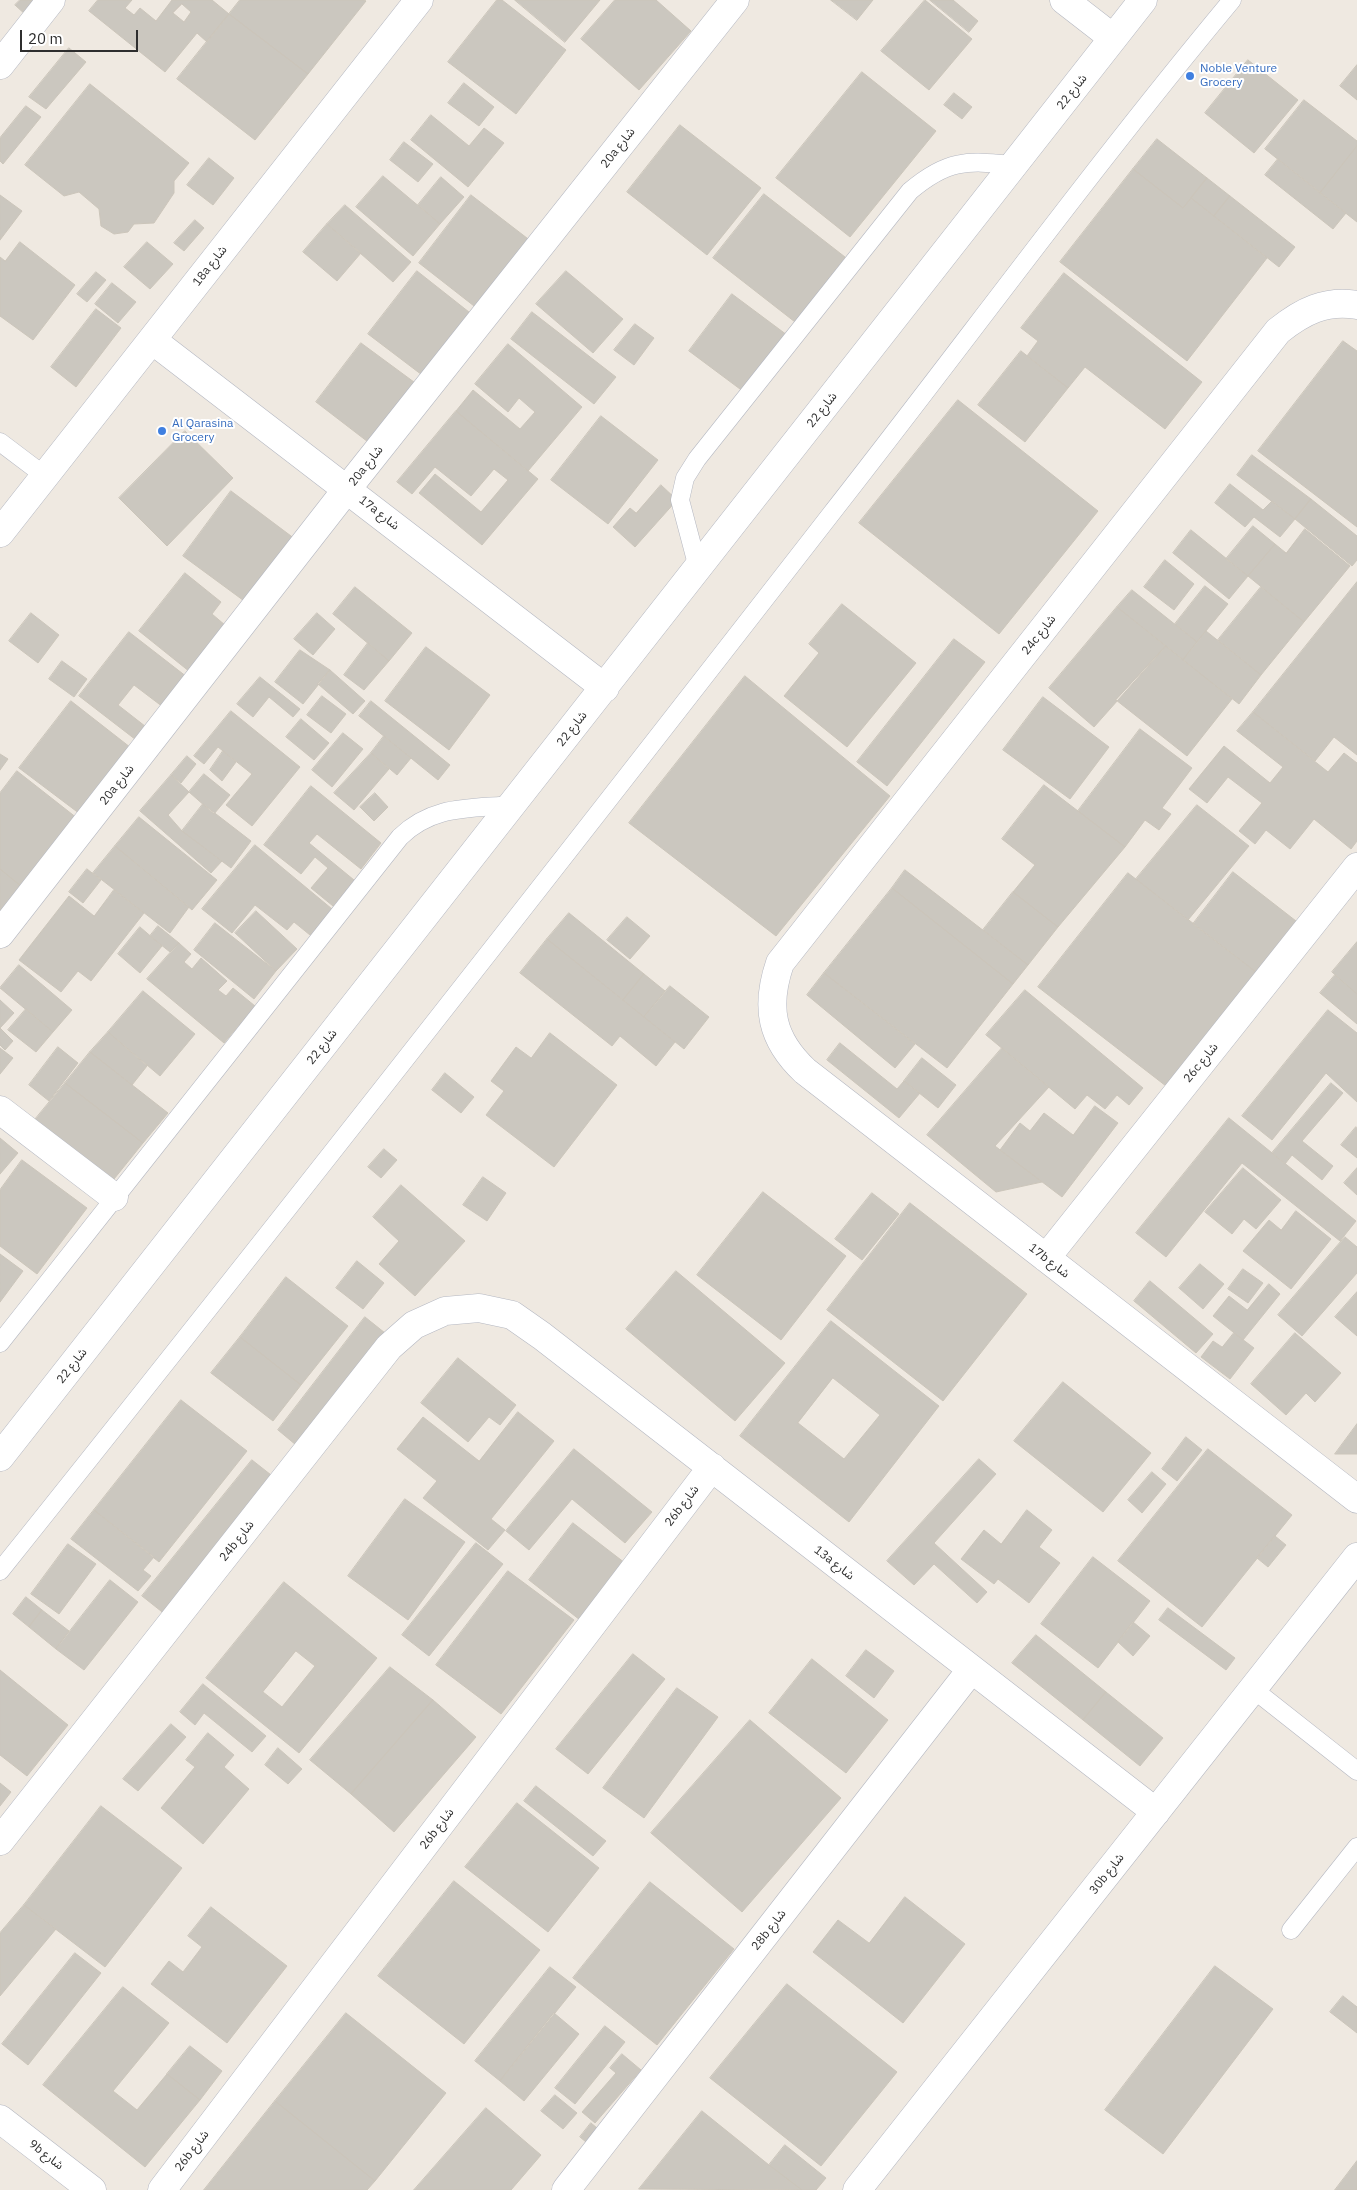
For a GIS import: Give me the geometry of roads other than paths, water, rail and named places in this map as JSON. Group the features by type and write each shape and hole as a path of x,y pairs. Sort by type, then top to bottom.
{"street":[{"path":"0,65 51,0"},
{"name":"18a شارع","path":"0,533 419,0"},
{"name":"20a شارع","path":"0,934 347,489 735,0"},
{"path":"1064,0 1113,38"},
{"name":"شارع 22","path":"0,1457 1016,165 1143,0"},
{"name":"24c شارع","path":"771,1003 773,982 780,963 1278,331 1296,316 1318,305 1350,304"},
{"name":"17a شارع","path":"152,340 605,688"},
{"name":"26c شارع","path":"1046,1258 1357,867"},
{"name":"17b شارع","path":"771,1003 780,1041 791,1058 805,1072 1357,1499"},
{"path":"0,1110 114,1197"},
{"name":"24b شارع","path":"0,1841 389,1347 414,1325 445,1311 479,1308 512,1315"},
{"name":"13a شارع","path":"512,1315 542,1336 1156,1812"},
{"name":"26b شارع","path":"162,2190 712,1468"},
{"name":"30b شارع","path":"857,2190 1357,1557"},
{"name":"28b شارع","path":"566,2190 971,1670"},
{"name":"9b شارع","path":"0,2119 92,2190"}],"lane":[{"path":"0,1571 170,1358 815,535 1155,93 1232,0"},
{"path":"698,568 680,500 685,478 697,459 910,191 928,175 950,165 973,162 1016,165"},
{"path":"0,442 44,476"},
{"path":"0,1343 400,837 414,824 430,815 448,811 512,805"},
{"path":"1253,1689 1357,1771"},
{"path":"1291,1930 1357,1846"}],"place":[{"name":"Noble Venture Grocery","path":"1190,76"},
{"name":"Al Qarasina Grocery","path":"162,431"}]}
